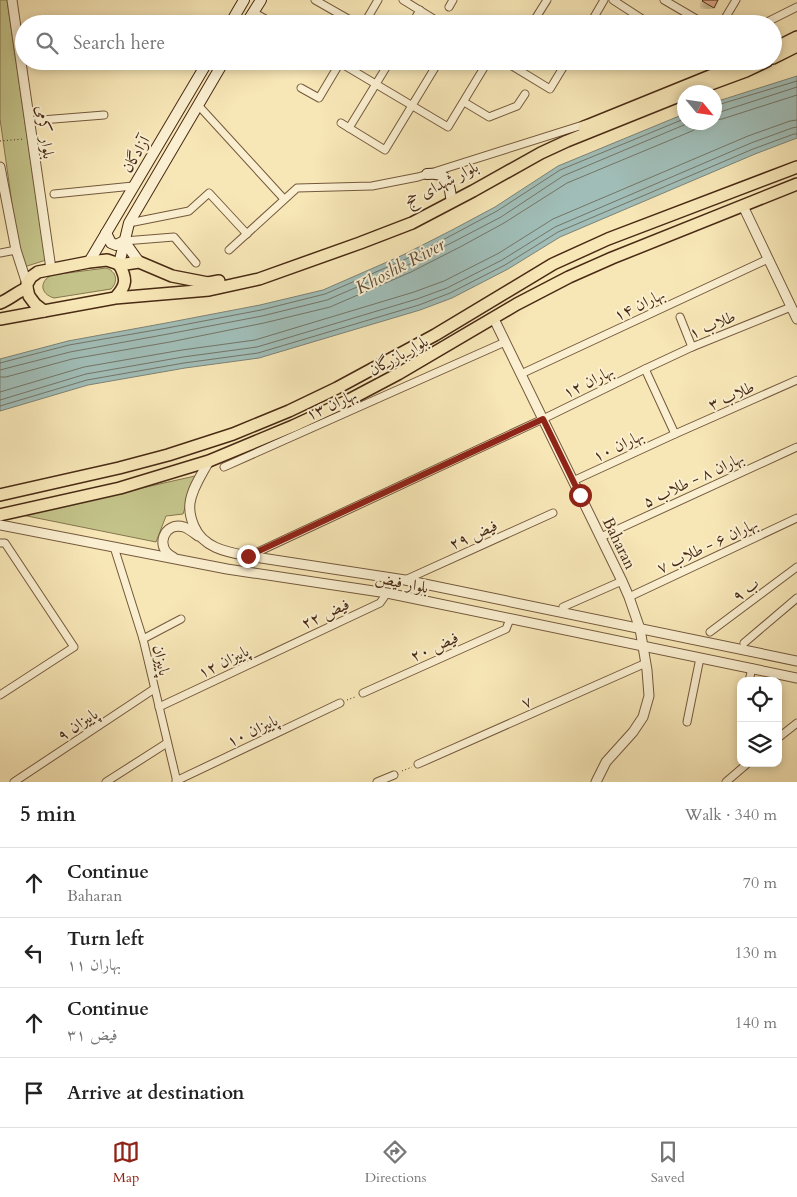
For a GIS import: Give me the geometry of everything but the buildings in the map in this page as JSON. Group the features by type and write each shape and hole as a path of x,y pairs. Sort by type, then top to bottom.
{"main road":[{"path":"235,15 244,0"},
{"path":"252,15 260,0"},
{"path":"782,44 797,37"},
{"path":"782,54 797,46"},
{"name":"آزادگان","path":"89,262 203,70"},
{"name":"آزادگان","path":"119,265 129,223 219,70"},
{"name":"بلوار شهدای حج","path":"139,262 172,276 208,283 256,273 416,215 540,146 604,118 724,70"},
{"path":"708,85 748,70"},
{"name":"بلوار شهدای حج","path":"0,319 115,298 209,290 259,279 412,223 550,149 677,97"},
{"name":"بلوار بازرگان","path":"0,496 168,455 233,434 289,411 337,388 435,335 553,264 608,239 797,167"},
{"path":"427,174 436,173 444,177 450,184 451,197"},
{"name":"بلوار بازرگان","path":"0,515 120,488 210,461 346,402 569,277 797,184"},
{"path":"0,303 7,301 27,286 31,277 38,272 107,260 119,265 139,262 124,241 116,245 111,243 106,233"},
{"path":"115,298 122,290 125,282 124,274 119,265"},
{"path":"27,286 29,296 44,311"},
{"path":"289,411 294,426"}],"street":[{"name":"بلوار کرمی","path":"12,0 15,15"},
{"path":"315,0 341,15"},
{"path":"369,15 378,0"},
{"path":"403,0 428,15"},
{"path":"538,15 547,0"},
{"path":"595,15 604,0"},
{"path":"613,0 636,15"},
{"path":"664,0 690,15"},
{"path":"678,8 682,0"},
{"path":"727,15 736,0"},
{"path":"792,0 797,3"},
{"path":"781,15 797,7"},
{"path":"417,15 420,10"},
{"path":"254,12 259,15"},
{"name":"بلوار کرمی","path":"24,70 29,121 51,269"},
{"path":"301,88 319,98 335,70"},
{"path":"353,70 448,127 483,70"},
{"path":"349,128 385,70"},
{"path":"341,123 385,150 434,70"},
{"path":"519,70 550,89 562,70"},
{"path":"464,102 489,116 517,106 525,94"},
{"path":"198,105 284,199"},
{"path":"29,121 104,115"},
{"path":"230,250 297,188 372,186 418,177 604,118"},
{"path":"0,167 1,182 16,250 27,286"},
{"path":"54,194 134,186"},
{"path":"129,223 189,211 209,192 247,234"},
{"path":"743,206 795,314"},
{"path":"124,241 174,237 196,263"},
{"path":"0,253 16,250"},
{"name":"بهاران ۱۴","path":"521,374 768,259"},
{"name":"طلاب ۱","path":"644,369 692,347 795,314"},
{"path":"680,317 692,347"},
{"name":"Baharan","path":"494,319 622,581 640,629 649,696 643,716 633,732 606,762 596,782"},
{"name":"بهاران ۱۳","path":"224,467 505,342"},
{"path":"644,369 675,434"},
{"name":"بهاران ۱۲","path":"248,556 543,419 644,369"},
{"name":"طلاب ۳","path":"675,434 797,380"},
{"name":"بهاران ۱۰","path":"573,481 675,434"},
{"name":"بهاران ۸ - طلاب ۵","path":"601,537 797,446"},
{"path":"202,539 190,517 190,503 195,487 210,461"},
{"name":"فیض ۲۹","path":"405,580 554,513"},
{"name":"بهاران ۶ - طلاب ۷","path":"629,597 797,518"},
{"name":"بلوار فیض","path":"0,525 227,569 388,593 797,678"},
{"name":"بلوار فیض","path":"176,559 165,552 163,540 169,529 175,526 182,526 214,547 232,553 405,580 797,661"},
{"path":"0,543 5,543 74,647 0,695"},
{"name":"پاییزان","path":"114,547 143,639 176,782"},
{"name":"۹ ب","path":"710,632 797,567"},
{"path":"563,607 622,581"},
{"path":"438,604 442,588"},
{"name":"فیض ۲۲","path":"271,653 380,602 388,593"},
{"path":"744,643 797,598"},
{"name":"فیض ۲۰","path":"362,693 506,629 510,618"},
{"path":"143,639 181,619"},
{"name":"پاییزان ۱۲","path":"159,707 271,653"},
{"path":"687,722 700,658"},
{"name":"۷","path":"418,764 646,663"},
{"path":"750,677 752,668"},
{"name":"پاییزان ۹","path":"14,782 154,688"},
{"name":"پاییزان ۱۰","path":"176,782 340,704"},
{"path":"782,735 797,723"},
{"path":"106,782 167,743"},
{"path":"726,782 743,767"},
{"path":"377,782 394,775"}],"path":[{"path":"0,141 32,139"},
{"path":"340,704 362,693"},
{"path":"394,775 418,764"}],"green space":[{"path":"0,0 7,0 15,54 15,70 17,70 46,260 24,267 19,253 0,119"},
{"path":"106,268 112,271 116,280 111,289 54,298 44,291 43,284 52,275"},
{"path":"195,476 183,514 166,516 156,542 22,515"}],"water":[{"name":"Khoshk River","path":"797,76 797,138 560,237 508,269 452,298 420,310 259,358 185,368 88,385 0,411 0,359 68,341 260,305 323,290 403,255 452,230 495,207 558,166 677,117 677,130 722,130 722,100"}],"route":[{"path":"248,556 543,419 580,495"}]}
